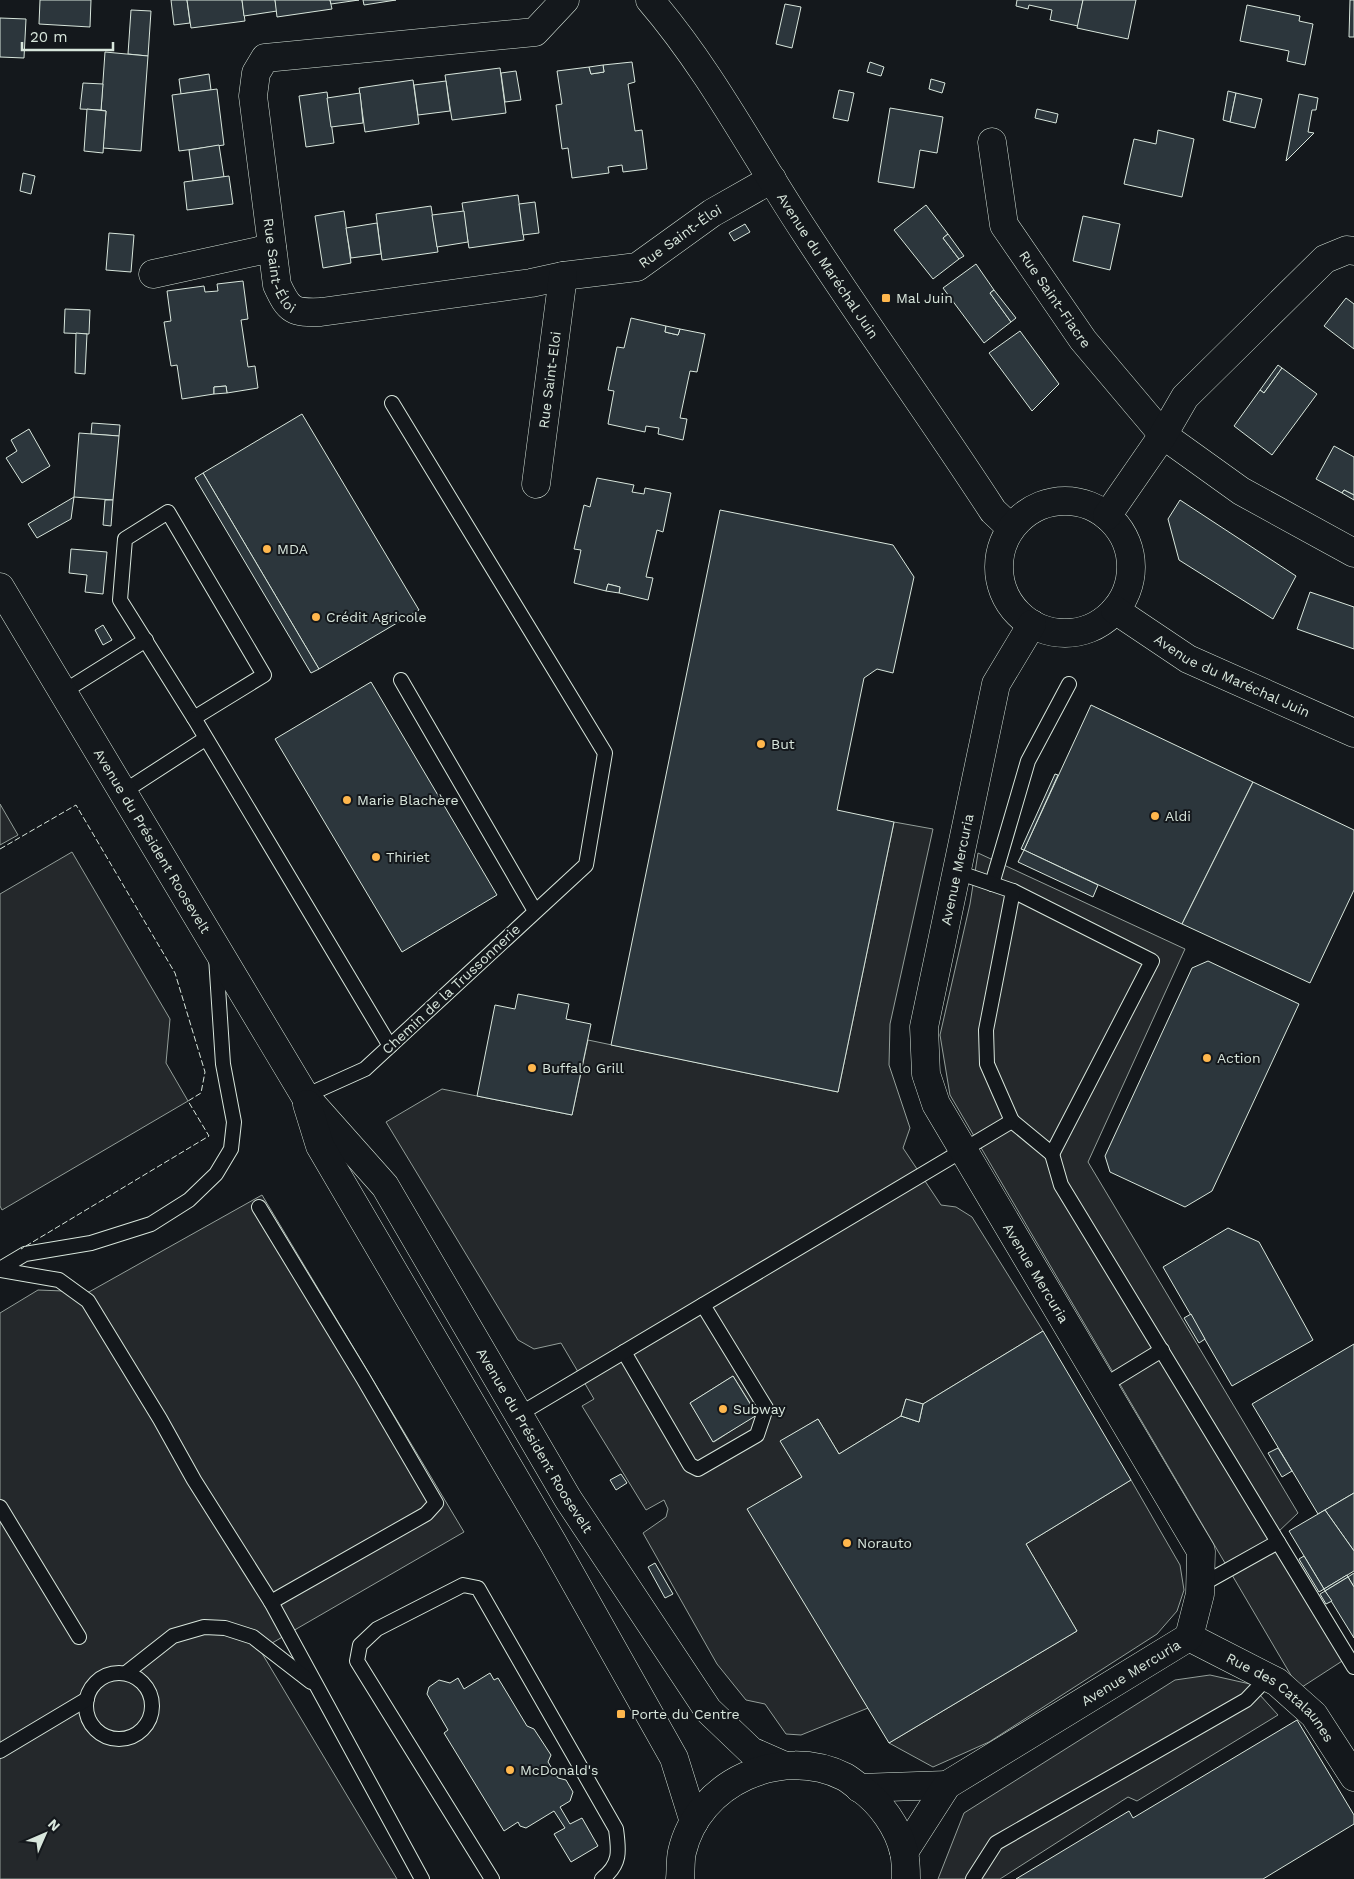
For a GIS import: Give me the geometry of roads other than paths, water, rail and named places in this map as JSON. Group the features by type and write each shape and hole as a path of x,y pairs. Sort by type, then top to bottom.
{"street":[{"name":"Rue Saint-Éloi","path":"565,0 535,32 265,58 256,73 253,96 277,285 285,302 300,312 330,311 531,283 563,276 637,267 712,213 772,179"},
{"name":"Avenue du Maréchal Juin","path":"650,0 675,30 705,72 804,232 993,511 1011,528"},
{"name":"Rue Saint-Fiacre","path":"992,142 1004,225 1083,340 1163,435 1240,492 1354,553"},
{"path":"153,274 272,248"},
{"path":"1107,516 1163,435 1186,397 1325,259 1347,250 1354,251"},
{"name":"Rue Saint-Eloi","path":"536,484 563,276"},
{"path":"1068,500 1089,504 1107,516 1122,532 1130,551 1131,572 1126,592 1115,610 1097,625 1076,632 1053,632 1032,624 1015,610 1003,591 999,570 1001,548 1011,528 1026,512 1046,503 1068,500"},
{"name":"Avenue du Président Roosevelt","path":"0,587 305,1096 385,1186 568,1499 708,1710 751,1752 783,1765"},
{"name":"Avenue du Maréchal Juin","path":"1115,610 1188,659 1354,733"},
{"name":"Avenue Mercuria","path":"904,1852 948,1785 1189,1637 1200,1594 1201,1551 963,1151 936,1104 926,1074 924,1027 996,684 1032,624"},
{"name":"Avenue du Président Roosevelt","path":"305,1096 320,1146 553,1543 674,1758 694,1822"},
{"name":"Rue des Catalaunes","path":"1189,1637 1277,1682 1314,1715 1354,1778"},
{"path":"680,1879 682,1852 694,1822 707,1804 722,1789 735,1781 761,1769 783,1765 814,1767 845,1777 871,1795 891,1820 904,1852 906,1879"},
{"name":"Avenue Mercuria","path":"860,1788 948,1785"}],"lane":[{"name":"Chemin de la Trussonnerie","path":"305,1096 365,1069 586,864 605,753 392,403"},
{"path":"194,718 264,675 168,512 125,539 120,600 194,718 390,1046"},
{"path":"63,692 146,640"},
{"path":"401,680 535,912"},
{"path":"992,884 1028,760 1069,684"},
{"path":"123,792 205,739"},
{"path":"956,872 1013,891 1152,961 1052,1154"},
{"path":"1013,891 986,1030 987,1064 1012,1121 1052,1154 1061,1185 1354,1667"},
{"path":"0,1269 25,1254 91,1244 151,1224 189,1200 216,1174 231,1149 234,1122 223,1064 215,944"},
{"path":"518,1415 1012,1121"},
{"path":"260,1207 436,1503 426,1514 271,1602"},
{"path":"0,1269 60,1280 88,1301 160,1419 194,1480 271,1602 422,1879"},
{"path":"624,1352 690,1465 698,1469 758,1435 766,1408 703,1305"},
{"path":"1103,1386 1162,1350"},
{"path":"0,1507 79,1637"},
{"path":"1200,1586 1278,1542"},
{"path":"492,1879 357,1661 360,1645 377,1629 463,1585 478,1588 616,1829 619,1851 612,1871 602,1879"},
{"path":"126,1673 173,1636 204,1627 225,1628 253,1637 316,1686"},
{"path":"113,1673 126,1673 138,1678 147,1688 152,1700 152,1713 147,1725 137,1734 126,1739 112,1739 100,1733 91,1724 86,1712 87,1699 92,1687 101,1678 113,1673"},
{"path":"973,1879 996,1843 1246,1700 1268,1677"},
{"path":"0,1751 87,1699"}],"place":[{"name":"Mal Juin","path":"886,298"},
{"name":"MDA","path":"267,549"},
{"name":"Crédit Agricole","path":"316,617"},
{"name":"But","path":"761,744"},
{"name":"Marie Blachère","path":"347,800"},
{"name":"Aldi","path":"1155,816"},
{"name":"Thiriet","path":"376,857"},
{"name":"Action","path":"1207,1058"},
{"name":"Buffalo Grill","path":"532,1068"},
{"name":"Subway","path":"723,1409"},
{"name":"Norauto","path":"847,1543"},
{"name":"Porte du Centre","path":"621,1714"},
{"name":"McDonald's","path":"510,1770"}]}
